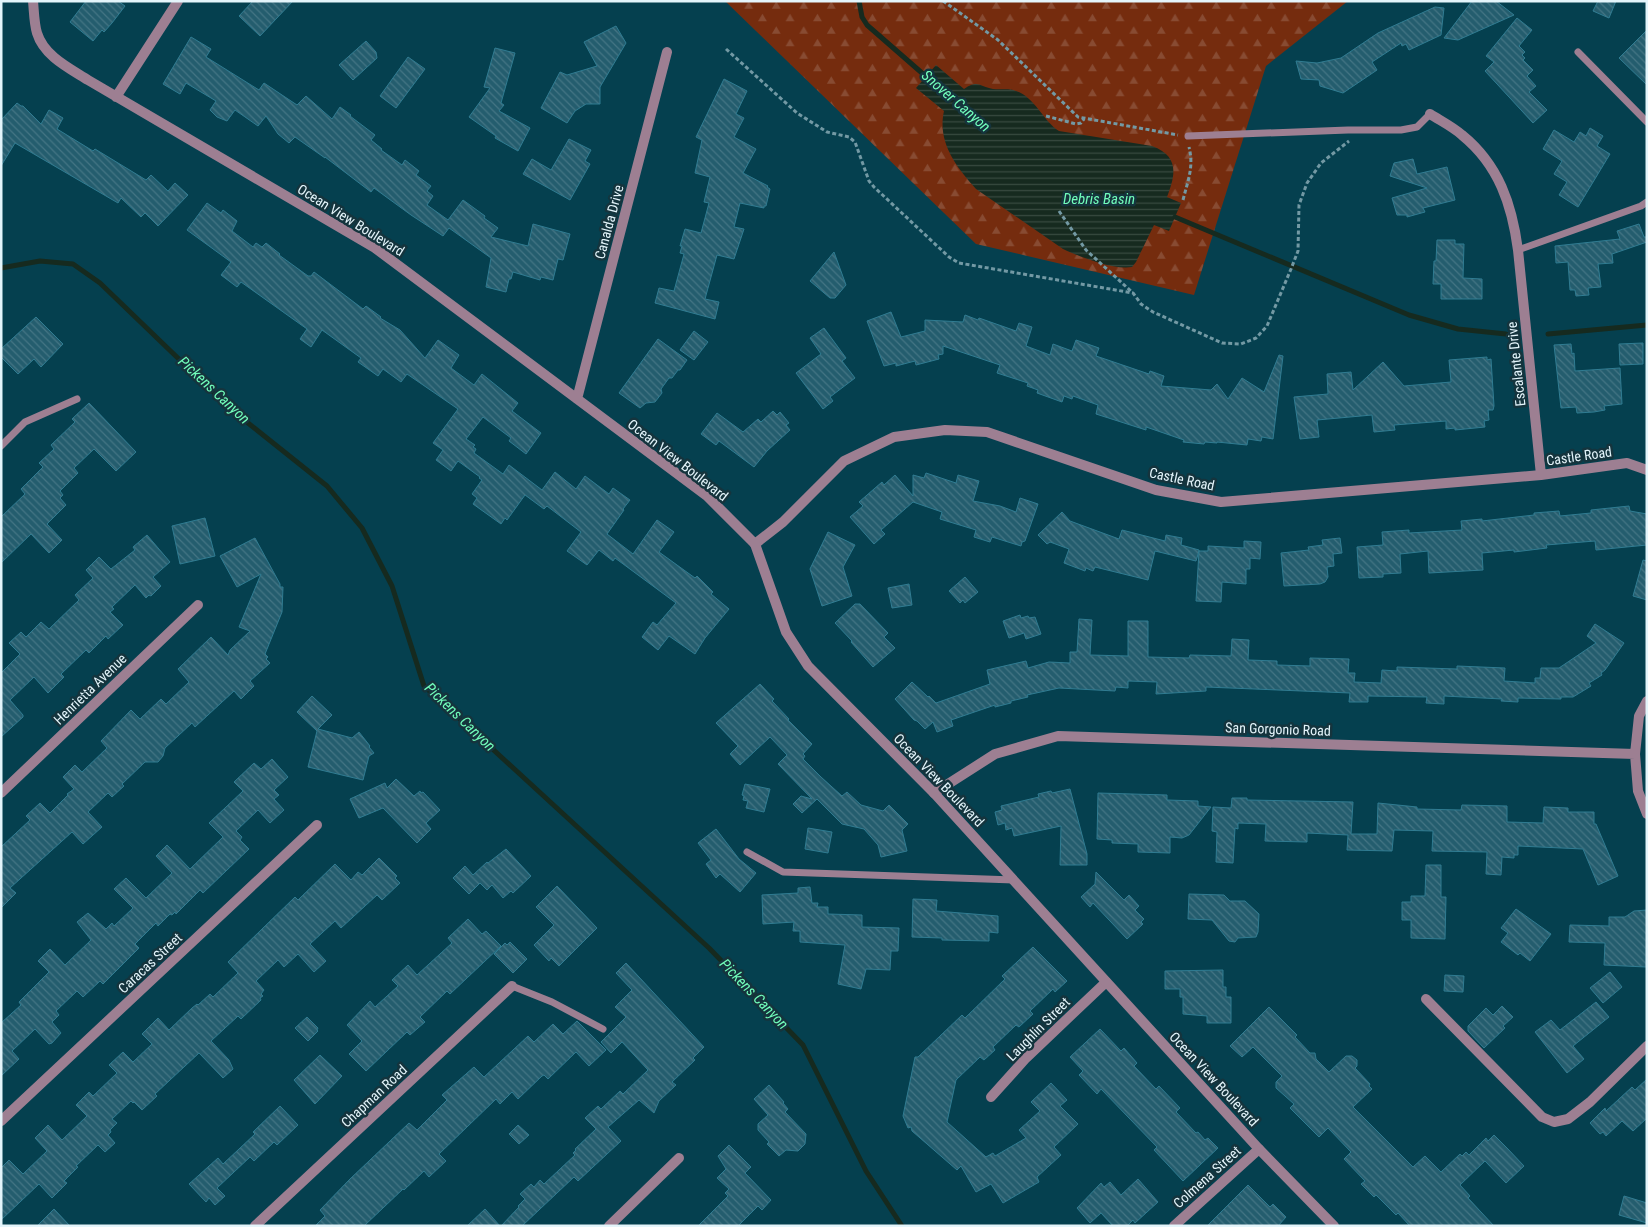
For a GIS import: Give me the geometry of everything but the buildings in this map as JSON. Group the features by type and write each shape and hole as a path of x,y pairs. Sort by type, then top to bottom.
{"street":[{"name":"Ocean View Boulevard","path":"32,1 37,32 45,48 54,57 116,97 375,248 707,496 755,544 786,632 808,666 934,793 1259,1149 1334,1226"},
{"path":"116,97 178,1"},
{"name":"Canalda Drive","path":"577,399 667,52"},
{"name":"Escalante Drive","path":"1430,114 1462,134 1476,148 1501,183 1515,224 1541,476"},
{"name":"Castle Road","path":"755,544 783,522 844,461 894,437 945,430 987,432 1156,490 1221,502 1541,476 1627,463 1647,470"},
{"name":"Henrietta Avenue","path":"1,793 198,605"},
{"path":"1647,701 1639,716 1635,754 1638,791 1647,814"},
{"name":"San Gorgonio Road","path":"934,793 995,754 1058,736 1635,754"},
{"name":"Caracas Street","path":"1,1121 317,825"},
{"name":"Laughlin Street","path":"991,1097 1026,1058 1106,982"},
{"name":"Chapman Road","path":"255,1226 512,986"},
{"path":"1426,999 1542,1117 1554,1122 1568,1119 1590,1102 1647,1046"},
{"name":"Colmena Street","path":"1174,1226 1259,1149"},
{"path":"609,1226 679,1158"}],"lane":[{"path":"1578,52 1647,122"},
{"path":"1188,136 1412,129 1417,127 1430,114"},
{"path":"1518,250 1641,206 1647,202"},
{"path":"1,446 25,422 77,399"},
{"path":"747,852 783,872 1014,880"},
{"path":"512,986 552,1002 603,1029"}],"path":[{"path":"943,1 992,35 1073,113 1084,119 1188,136 1192,168 1182,200"},
{"path":"726,49 796,113 827,132 849,137 855,142 869,181 874,187 949,257 958,263 1133,293"},
{"path":"1046,116 1076,124 1081,123 1084,119"},
{"path":"1059,211 1086,250 1133,293 1141,304 1153,312 1222,343 1242,344 1256,338 1267,326 1294,264 1299,243 1297,216 1306,183 1321,163 1351,140 1355,135 1355,130"}],"green space":[{"path":"725,1 1348,1 1266,66 1194,295 976,244"}],"water":[{"name":"Debris Basin","path":"936,65 964,89 976,84 993,89 1013,90 1023,94 1053,127 1059,131 1152,146 1161,150 1171,160 1173,167 1172,181 1167,197 1181,203 1169,231 1154,225 1132,267 1115,267 1087,259 1063,249 976,189 955,163 946,144 943,133 944,111 916,88"}],"waterway":[{"name":"Snover Canyon","path":"859,1 862,17 867,25 930,80"},
{"path":"1175,217 1409,315 1458,329 1506,334"},
{"name":"Pickens Canyon","path":"1,268 40,261 73,264 100,283 248,423 327,486 362,528 392,586 424,686 709,948 803,1045 866,1171 902,1226"},
{"path":"1548,334 1647,325"}]}
